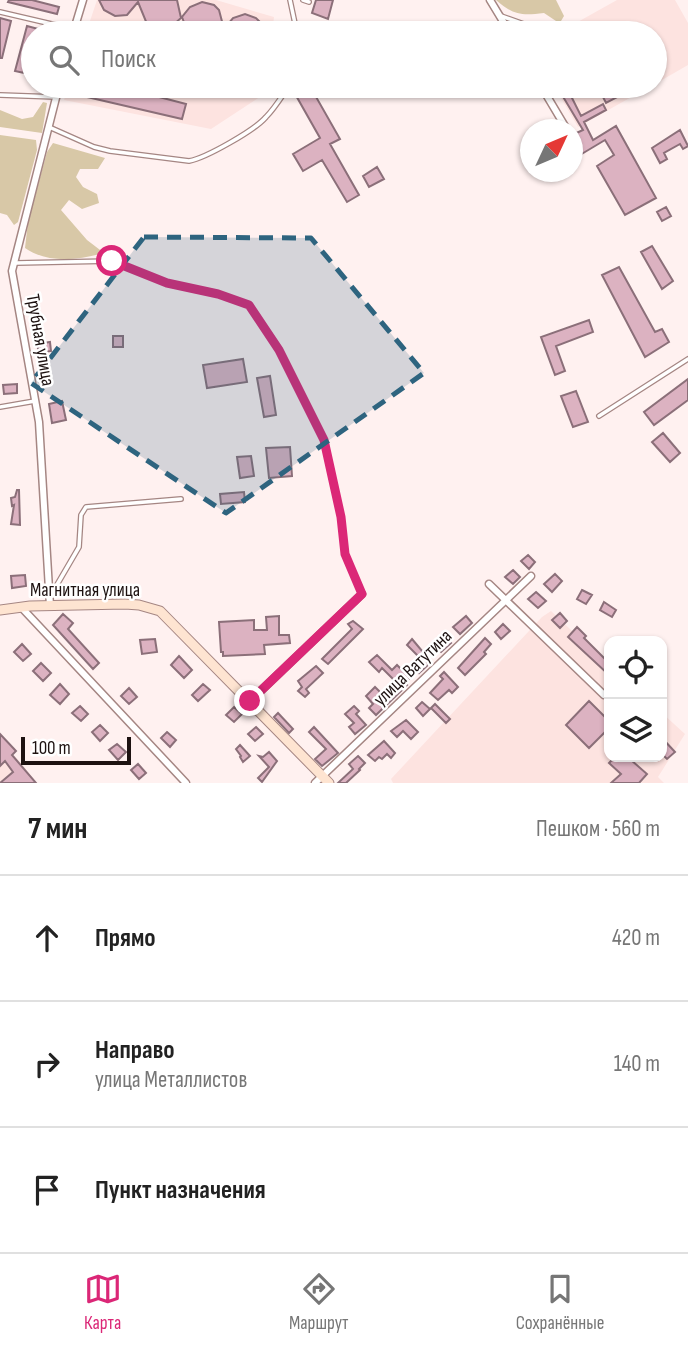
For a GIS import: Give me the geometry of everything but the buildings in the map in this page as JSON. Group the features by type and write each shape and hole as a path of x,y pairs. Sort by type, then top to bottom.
{"street":[{"path":"77,21 83,0"},
{"path":"490,0 503,21"},
{"name":"Трубная улица","path":"50,601 39,422 12,271 56,98"},
{"path":"548,98 561,119"},
{"name":"улица Ватутина","path":"322,781 531,576"},
{"path":"489,584 604,695"},
{"path":"322,781 250,701 362,594"},
{"name":"Магнитная улица","path":"0,610 50,601 139,605 160,611 250,701"},
{"path":"21,607 186,783"}],"lane":[{"path":"290,0 294,21"},
{"path":"303,0 309,2"},
{"path":"0,12 35,21"},
{"path":"499,15 516,21"},
{"path":"0,95 21,96"},
{"path":"48,126 94,147 110,151 189,161 200,158 254,128 265,119 280,98"},
{"path":"13,264 112,261 167,283 218,294 249,305 279,350 324,440 341,517 345,554 362,594"},
{"path":"598,416 688,359"},
{"path":"0,407 36,401"},
{"path":"50,601 79,547 81,515 86,507 181,499"}],"highlighted area":[{"path":"144,237 311,238 424,373 226,513 31,383"}],"shaded area":[{"path":"97,0 216,0 274,17 274,21 90,21"},
{"path":"496,0 556,0 564,16 561,21 556,21 544,13 518,13 507,9"},
{"path":"617,0 675,0 688,23 688,65 667,77 667,21 579,21"},
{"path":"65,98 258,98 211,129 64,100"},
{"path":"561,98 630,98 583,124 583,119 573,119"},
{"path":"43,102 47,103 42,133 0,127 0,110 22,119 33,117"},
{"path":"0,135 36,140 37,150 18,222 14,225 7,215 0,213"},
{"path":"53,143 105,158 98,169 80,169 76,177 83,187 97,194 99,203 82,209 69,200 61,210 87,240 104,253 63,259 43,257 25,248 28,222 47,152"},
{"path":"551,611 604,661 604,762 667,762 667,718 685,734 658,777 664,783 393,783 391,779 542,617"},
{"path":"0,740 21,763 37,783 0,783"}],"route":[{"path":"112,261 167,283 218,294 249,305 279,350 324,440 341,517 345,554 362,594 250,701"}]}
